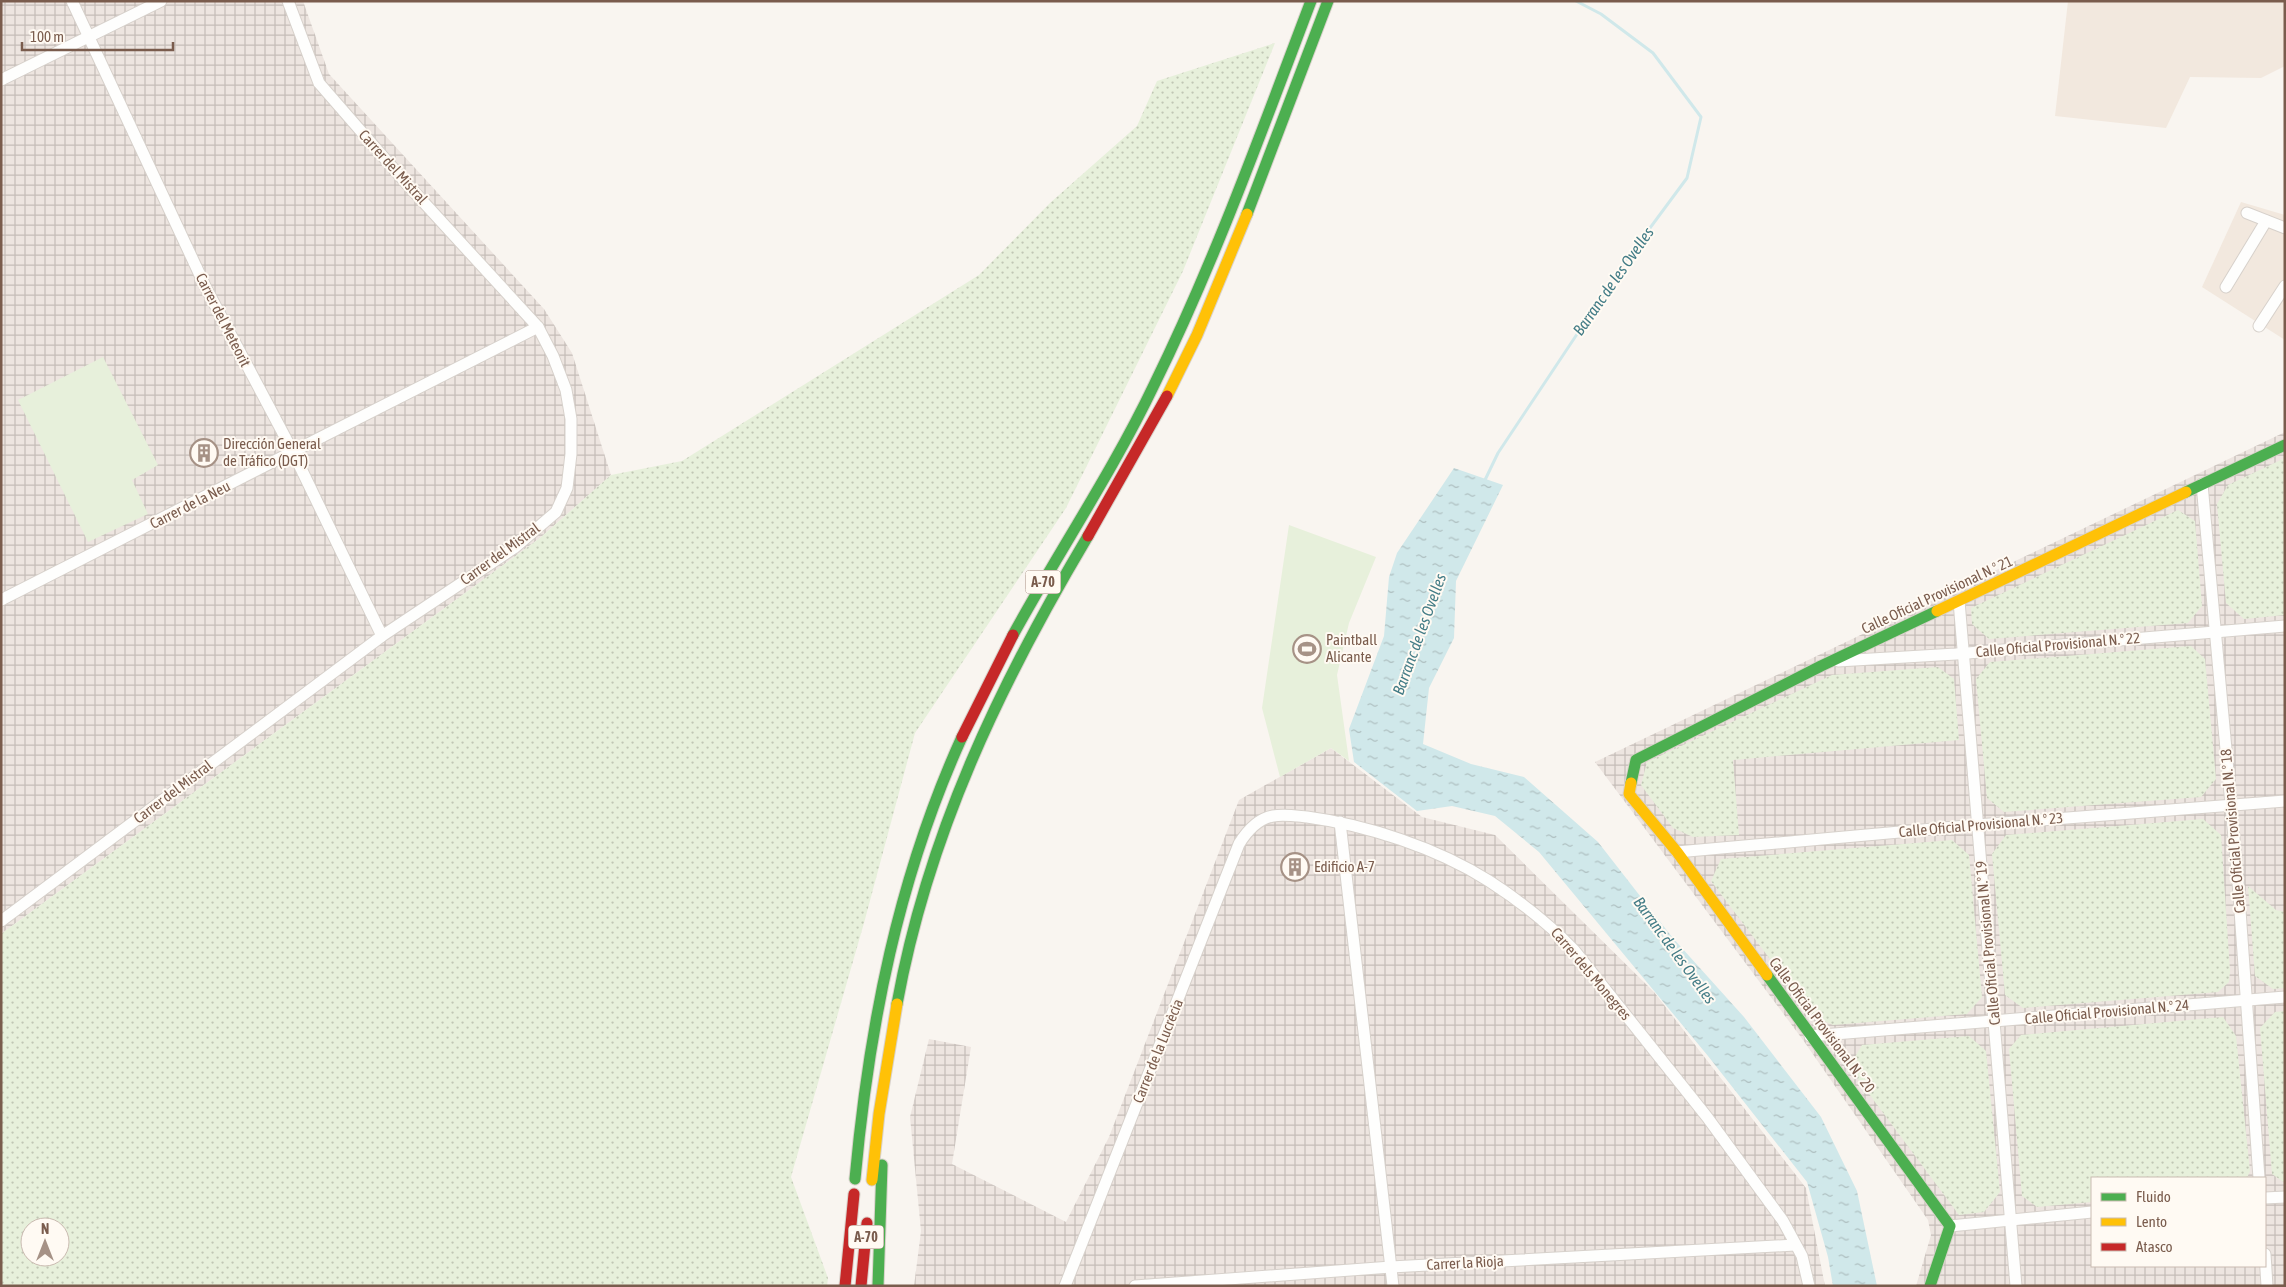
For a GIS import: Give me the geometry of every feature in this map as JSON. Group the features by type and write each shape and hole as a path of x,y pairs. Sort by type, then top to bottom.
{"main road":[{"name":"A-70","path":"855,1180 870,1051 887,963 918,850 936,799 960,740 997,664 1133,427 1175,342 1216,248 1309,5"},
{"name":"A-70","path":"861,1286 889,1036 915,919 943,827 964,772 1004,685 1110,502 1175,381 1192,345 1241,227 1326,6"},
{"name":"Calle Oficial Provisional N.º 21","path":"1629,794 1636,760 1832,661 2285,445"},
{"name":"Calle Oficial Provisional N.º 20","path":"1629,794 1677,852 1950,1226"},
{"path":"878,1286 880,1199 888,1111 915,919"},
{"name":"A-70","path":"844,1286 854,1194"},
{"path":"1930,1286 1950,1226"}],"street":[{"name":"Carrer del Meteorit","path":"72,1 206,288 293,452 382,636"},
{"path":"1,80 161,1"},
{"name":"Carrer del Mistral","path":"1,921 382,636 514,548 556,512 567,488 571,454 572,419 566,390 553,356 538,327 413,190 319,83 288,1"},
{"path":"2247,213 2285,228"},
{"path":"2226,287 2266,220"},
{"path":"2258,326 2285,286"},
{"name":"Carrer de la Neu","path":"1,600 538,327"},
{"name":"Calle Oficial Provisional N.º 18","path":"2202,484 2231,805 2259,1177"},
{"name":"Calle Oficial Provisional N.º 19","path":"1959,601 2016,1286"},
{"name":"Calle Oficial Provisional N.º 22","path":"1832,661 1963,653 2285,626"},
{"name":"Calle Oficial Provisional N.º 23","path":"1677,852 1977,825 2285,801"},
{"name":"Carrer dels Monegres","path":"1258,822 1272,816 1289,815 1340,822 1432,852 1461,866 1512,896 1556,931 1574,950 1707,1117 1783,1221 1802,1256 1809,1286"},
{"name":"Carrer de la Lucrècia","path":"1065,1286 1239,844 1247,831 1258,822"},
{"path":"1340,822 1393,1286"},
{"name":"Calle Oficial Provisional N.º 24","path":"1810,1036 2285,997"},
{"path":"2266,1198 2285,1197"},
{"path":"1950,1226 2091,1212"},
{"name":"Carrer la Rioja","path":"1135,1286 1391,1267 1795,1244"},
{"path":"2266,1267 2267,1286"}],"shaded area":[{"path":"1,1 303,1 329,74 544,309 572,353 611,475 540,538 1,934"},
{"path":"2068,1 2285,1 2285,66 2261,78 2190,77 2166,128 2055,116"},
{"path":"2241,202 2285,215 2285,340 2202,287"},
{"path":"2285,432 2285,1286 1916,1286 1931,1235 1928,1220 1803,1040 1595,762"},
{"path":"1331,748 1422,817 1495,835 1654,992 1806,1188 1825,1286 914,1286 921,1231 910,1117 929,1039 971,1047 952,1164 1066,1222 1109,1137 1239,800"}],"green space":[{"path":"1275,43 1183,271 1066,508 915,733 864,923 791,1177 828,1278 827,1286 1,1286 1,934 540,538 611,475 682,461 979,275 1050,203 1137,126 1157,81"},
{"path":"103,357 158,465 132,480 148,514 88,542 18,400"},
{"path":"2285,458 2285,615 2244,619 2226,603 2217,504 2228,485"},
{"path":"2178,510 2195,521 2202,606 2188,623 1989,639 1972,624 1971,608"},
{"name":"Paintball Alicante","path":"1289,525 1376,557 1349,623 1337,675 1349,761 1331,748 1280,777 1262,708"},
{"path":"2191,646 2205,659 2216,779 2201,797 2004,812 1987,798 1976,679 1990,662"},
{"path":"1938,667 1954,679 1959,740 1733,760 1739,835 1693,837 1673,828 1641,785 1647,762 1832,675"},
{"path":"2203,819 2221,835 2230,971 2229,982 2218,992 2023,1008 2005,995 1992,854 2006,835"},
{"path":"1952,840 1969,855 1982,997 1967,1014 1833,1025 1813,1016 1711,881 1721,859"},
{"path":"2248,886 2276,910 2285,912 2285,988 2273,989 2255,976"},
{"path":"2285,1011 2285,1183 2272,1174 2260,1028 2275,1012"},
{"path":"2223,1017 2236,1036 2250,1171 2247,1177 2091,1177 2091,1202 2037,1207 2022,1196 2009,1049 2021,1035"},
{"path":"1969,1036 1986,1051 2000,1192 1984,1212 1959,1215 1849,1067 1862,1045"}],"water":[{"path":"1454,468 1503,485 1456,581 1454,638 1429,688 1423,744 1471,764 1524,777 1598,842 1672,937 1744,1017 1821,1117 1857,1191 1877,1286 1833,1286 1828,1257 1807,1182 1708,1056 1539,852 1495,816 1452,806 1417,811 1354,762 1349,729 1384,636 1389,577 1397,553"}],"waterway":[{"name":"Barranc de les Ovelles","path":"1484,482 1498,453 1627,259 1687,178 1701,117 1653,53 1601,14 1576,1"}],"traffic: fast":[{"path":"1013,635 1121,449 1154,385 1218,243 1311,1"},
{"path":"1247,214 1328,1"},
{"path":"2186,492 2285,445"},
{"path":"897,1004 910,941 928,880 948,820 971,762 1025,648 1088,536"},
{"path":"1631,783 1636,760 1821,666 1937,611"},
{"path":"855,1179 869,1065 878,1009 890,954 920,844 962,737"},
{"path":"1767,975 1950,1226 1930,1286"},
{"path":"878,1286 882,1165"}],"traffic: slow":[{"path":"1167,396 1197,335 1247,214"},
{"path":"1937,611 2186,492"},
{"path":"1631,783 1629,794 1677,852 1767,975"},
{"path":"872,1180 879,1114 897,1004"}],"traffic: jam":[{"path":"1088,536 1167,396"},
{"path":"962,737 1013,635"},
{"path":"845,1286 854,1194"},
{"path":"861,1286 867,1223"}],"place":[{"name":"Dirección General de Tráfico (DGT)","path":"204,453"},
{"name":"Paintball Alicante","path":"1307,649"},
{"name":"Edificio A-7","path":"1295,867"}]}
